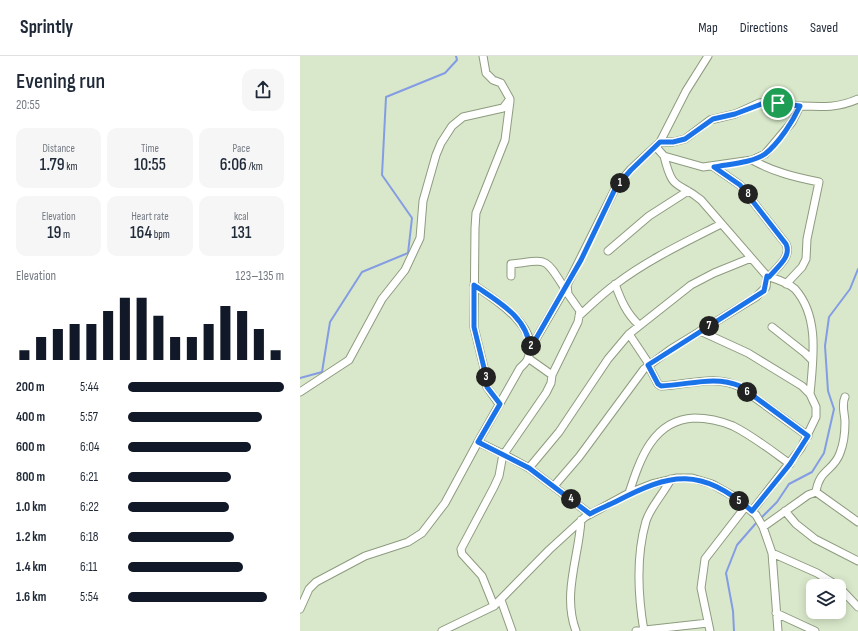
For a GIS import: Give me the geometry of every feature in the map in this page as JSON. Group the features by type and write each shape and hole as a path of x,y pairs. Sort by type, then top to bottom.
{"street":[{"path":"483,56 486,73 493,80 501,83 510,99 505,140 476,213 474,285 476,334 486,376 487,387 500,404"},
{"path":"300,609 309,589 316,582 365,556 408,542 422,533 434,518 448,497 478,442 528,358 530,349 566,287 616,187 631,170 658,145 686,91 708,56"},
{"path":"300,392 349,360 382,300 405,270 420,238 423,201 436,155 441,143 452,126 463,117 502,108 510,99"},
{"path":"658,145 685,139 710,120 735,114 759,103 767,102 825,108 838,107 858,99"},
{"path":"664,156 703,167 714,167 752,160 765,154 772,147 792,122 800,106"},
{"path":"658,145 664,156 672,181 677,186 688,191 701,200 768,276 795,289 801,298 812,324 810,394"},
{"path":"752,160 787,176 819,182 807,238 806,259 802,267 786,284"},
{"path":"554,486 580,457 633,383 649,364 764,291 768,276 787,256 788,249 786,244 740,185 714,167"},
{"path":"608,251 649,216 688,191"},
{"path":"494,606 482,576 462,554 461,549 499,476 503,454 546,393 551,383 552,375 579,316 615,284 658,257 722,224"},
{"path":"529,468 559,432 608,359 628,334 691,285 714,273 751,258"},
{"path":"511,276 511,264 542,260 550,267 566,287 568,294 579,309 579,316"},
{"path":"615,284 623,305 630,317 639,325"},
{"path":"474,285 515,315 525,333 530,349"},
{"path":"772,327 812,360"},
{"path":"700,331 748,353 802,386 810,394 816,407 816,417 808,436 790,464 751,511 705,559 701,588 710,631"},
{"path":"628,334 649,364 658,384 661,386 705,380 731,382 740,386 808,436"},
{"path":"528,358 552,375"},
{"path":"816,492 821,475 837,460 841,452 845,430 843,404 845,397"},
{"path":"629,493 639,462 654,440 666,427 684,419 701,418 715,420 733,426 790,464"},
{"path":"478,442 529,468 590,514"},
{"path":"444,630 494,606 522,576 581,520 590,514 629,493 671,479 684,478 702,480 721,488 751,511 763,527 772,553 778,631"},
{"path":"671,479 646,521 642,543 639,585 641,631 708,623"},
{"path":"763,527 808,495 816,492"},
{"path":"816,492 858,522"},
{"path":"785,511 799,527 815,539 858,561"},
{"path":"576,631 572,621 570,600 581,520"},
{"path":"772,553 827,579"},
{"path":"846,593 858,607"},
{"path":"501,600 512,631"},
{"path":"776,613 815,631"}],"waterway":[{"path":"300,378 322,372 330,322 362,272 408,253 412,218 382,175 386,97 445,73 457,60 456,56"},
{"path":"760,519 777,502 789,484 812,472 824,453 834,409 828,391 825,346 829,317 850,289 858,269"},
{"path":"734,631 733,611 726,573 737,545 757,522"}],"route":[{"path":"759,103 778,103 800,106 792,122 765,154 752,160 714,167 740,185 786,244 788,249 787,256 769,277 767,276 764,291 648,365 658,384 661,386 705,380 731,382 740,386 808,436 790,464 752,511 721,488 702,480 678,478 652,484 629,493 616,502 590,514 529,468 481,442 478,442 500,404 487,387 486,376 474,327 474,285 502,304 515,315 529,342 530,349 581,260 616,187 631,170 660,142 678,142 685,139 710,120 721,116 735,114 759,103"}]}
